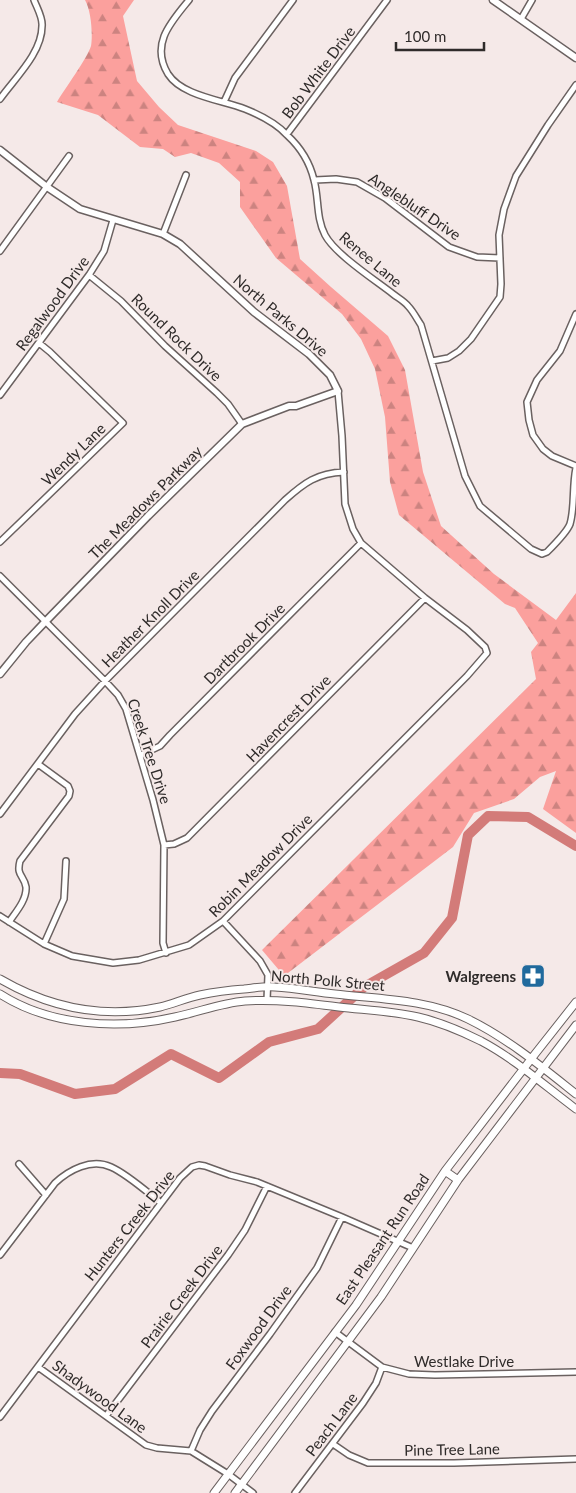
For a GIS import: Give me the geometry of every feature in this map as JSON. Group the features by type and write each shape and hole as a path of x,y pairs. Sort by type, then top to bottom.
{"main road":[{"name":"North Polk Street","path":"0,979 12,986 61,1005 109,1012 128,1012 161,1007 200,995 268,987 394,1000 432,1006 467,1018 501,1038 576,1094"},
{"name":"North Polk Street","path":"0,994 30,1008 60,1018 85,1023 149,1023 219,1005 267,1000 290,1001 418,1017 456,1029 502,1053 576,1109"},
{"name":"East Pleasant Run Road","path":"214,1493 356,1305 445,1171 576,1002"},
{"name":"East Pleasant Run Road","path":"235,1493 381,1297 458,1180 576,1025"},
{"path":"445,1171 458,1180"}],"street":[{"path":"0,99 33,56 41,40 43,24 34,0"},
{"name":"Renee Lane","path":"189,0 168,26 162,39 161,50 168,73 176,84 197,94 246,110 271,122 287,134 305,156 315,180 319,217 324,234 340,253 408,306 421,325 465,476 480,506 531,549 542,554 547,552 570,526 576,467"},
{"path":"224,102 235,78 293,0"},
{"name":"Bob White Drive","path":"287,134 387,0"},
{"path":"492,0 576,58"},
{"path":"521,19 532,0"},
{"path":"432,361 448,358 459,351 484,322 500,297 499,235 504,209 516,176 576,84"},
{"name":"North Parks Drive","path":"0,150 47,187 80,209 163,234 180,244 254,312 309,354 330,375 338,391 345,504 353,530 360,543 425,598 467,630 485,647 487,653"},
{"path":"0,251 69,156"},
{"path":"163,234 186,175"},
{"name":"Anglebluff Drive","path":"315,180 336,179 357,182 385,198 449,247 477,256 500,258"},
{"name":"Regalwood Drive","path":"0,395 89,275 104,251 113,220"},
{"name":"Round Rock Drive","path":"89,275 121,301 172,352 217,393 228,404 242,424"},
{"path":"576,314 560,351 537,380 527,402 533,435 543,449 552,456 576,467"},
{"name":"Wendy Lane","path":"0,542 123,423 39,343"},
{"name":"The Meadows Parkway","path":"0,674 45,622 142,522 242,424 289,406 296,406 338,391"},
{"name":"Heather Knoll Drive","path":"0,814 75,714 105,681 285,500 304,483 326,474 344,472"},
{"name":"Dartbrook Drive","path":"141,755 160,746 360,543"},
{"name":"Creek Tree Drive","path":"0,576 105,681 118,695 126,709 141,755 164,845 163,943 166,953"},
{"name":"Havencrest Drive","path":"164,845 174,844 187,838 425,598"},
{"name":"Robin Meadow Drive","path":"0,916 44,944 72,956 113,963 139,960 189,945 223,920 447,696 487,653"},
{"path":"9,922 25,894 26,886 18,869 20,861 69,796 70,791 68,786 38,764"},
{"path":"44,944 64,899 66,861"},
{"path":"223,920 260,961 268,975 267,1000"},
{"path":"20,1164 46,1195"},
{"path":"1,1252 55,1183 65,1174 79,1166 94,1164 109,1166 161,1203"},
{"name":"Hunters Creek Drive","path":"0,1417 180,1178 192,1167 200,1165 267,1186 413,1248"},
{"name":"Prairie Creek Drive","path":"106,1416 228,1255 245,1230 267,1186"},
{"name":"Foxwood Drive","path":"191,1451 200,1430 212,1411 317,1268 342,1217"},
{"name":"Westlake Drive","path":"335,1332 382,1367 409,1374 576,1372"},
{"name":"Shadywood Lane","path":"38,1366 146,1445 163,1449 191,1451 228,1474 253,1493"},
{"name":"Peach Lane","path":"294,1493 333,1444 376,1383 382,1367"},
{"name":"Pine Tree Lane","path":"333,1444 350,1455 368,1463 454,1463 576,1459"}],"green space":[{"path":"85,0 134,0 123,16 137,81 159,107 178,125 256,151 273,162 287,186 300,259 388,336 405,370 423,472 441,526 494,574 556,620 576,593 576,833 543,809 556,771 540,777 514,799 474,813 453,847 284,976 262,950 536,679 531,652 538,643 515,608 505,604 399,515 390,482 385,417 375,369 361,339 342,314 276,258 240,207 240,182 219,163 191,153 175,157 163,149 140,147 98,115 57,102 91,46 91,22"}],"waterway":[{"path":"0,1073 20,1074 75,1094 115,1089 171,1054 219,1078 269,1042 318,1029 364,987 424,953 452,918 468,835 488,816 528,817 576,846"}],"place":[{"name":"Walgreens","path":"533,976"}]}
